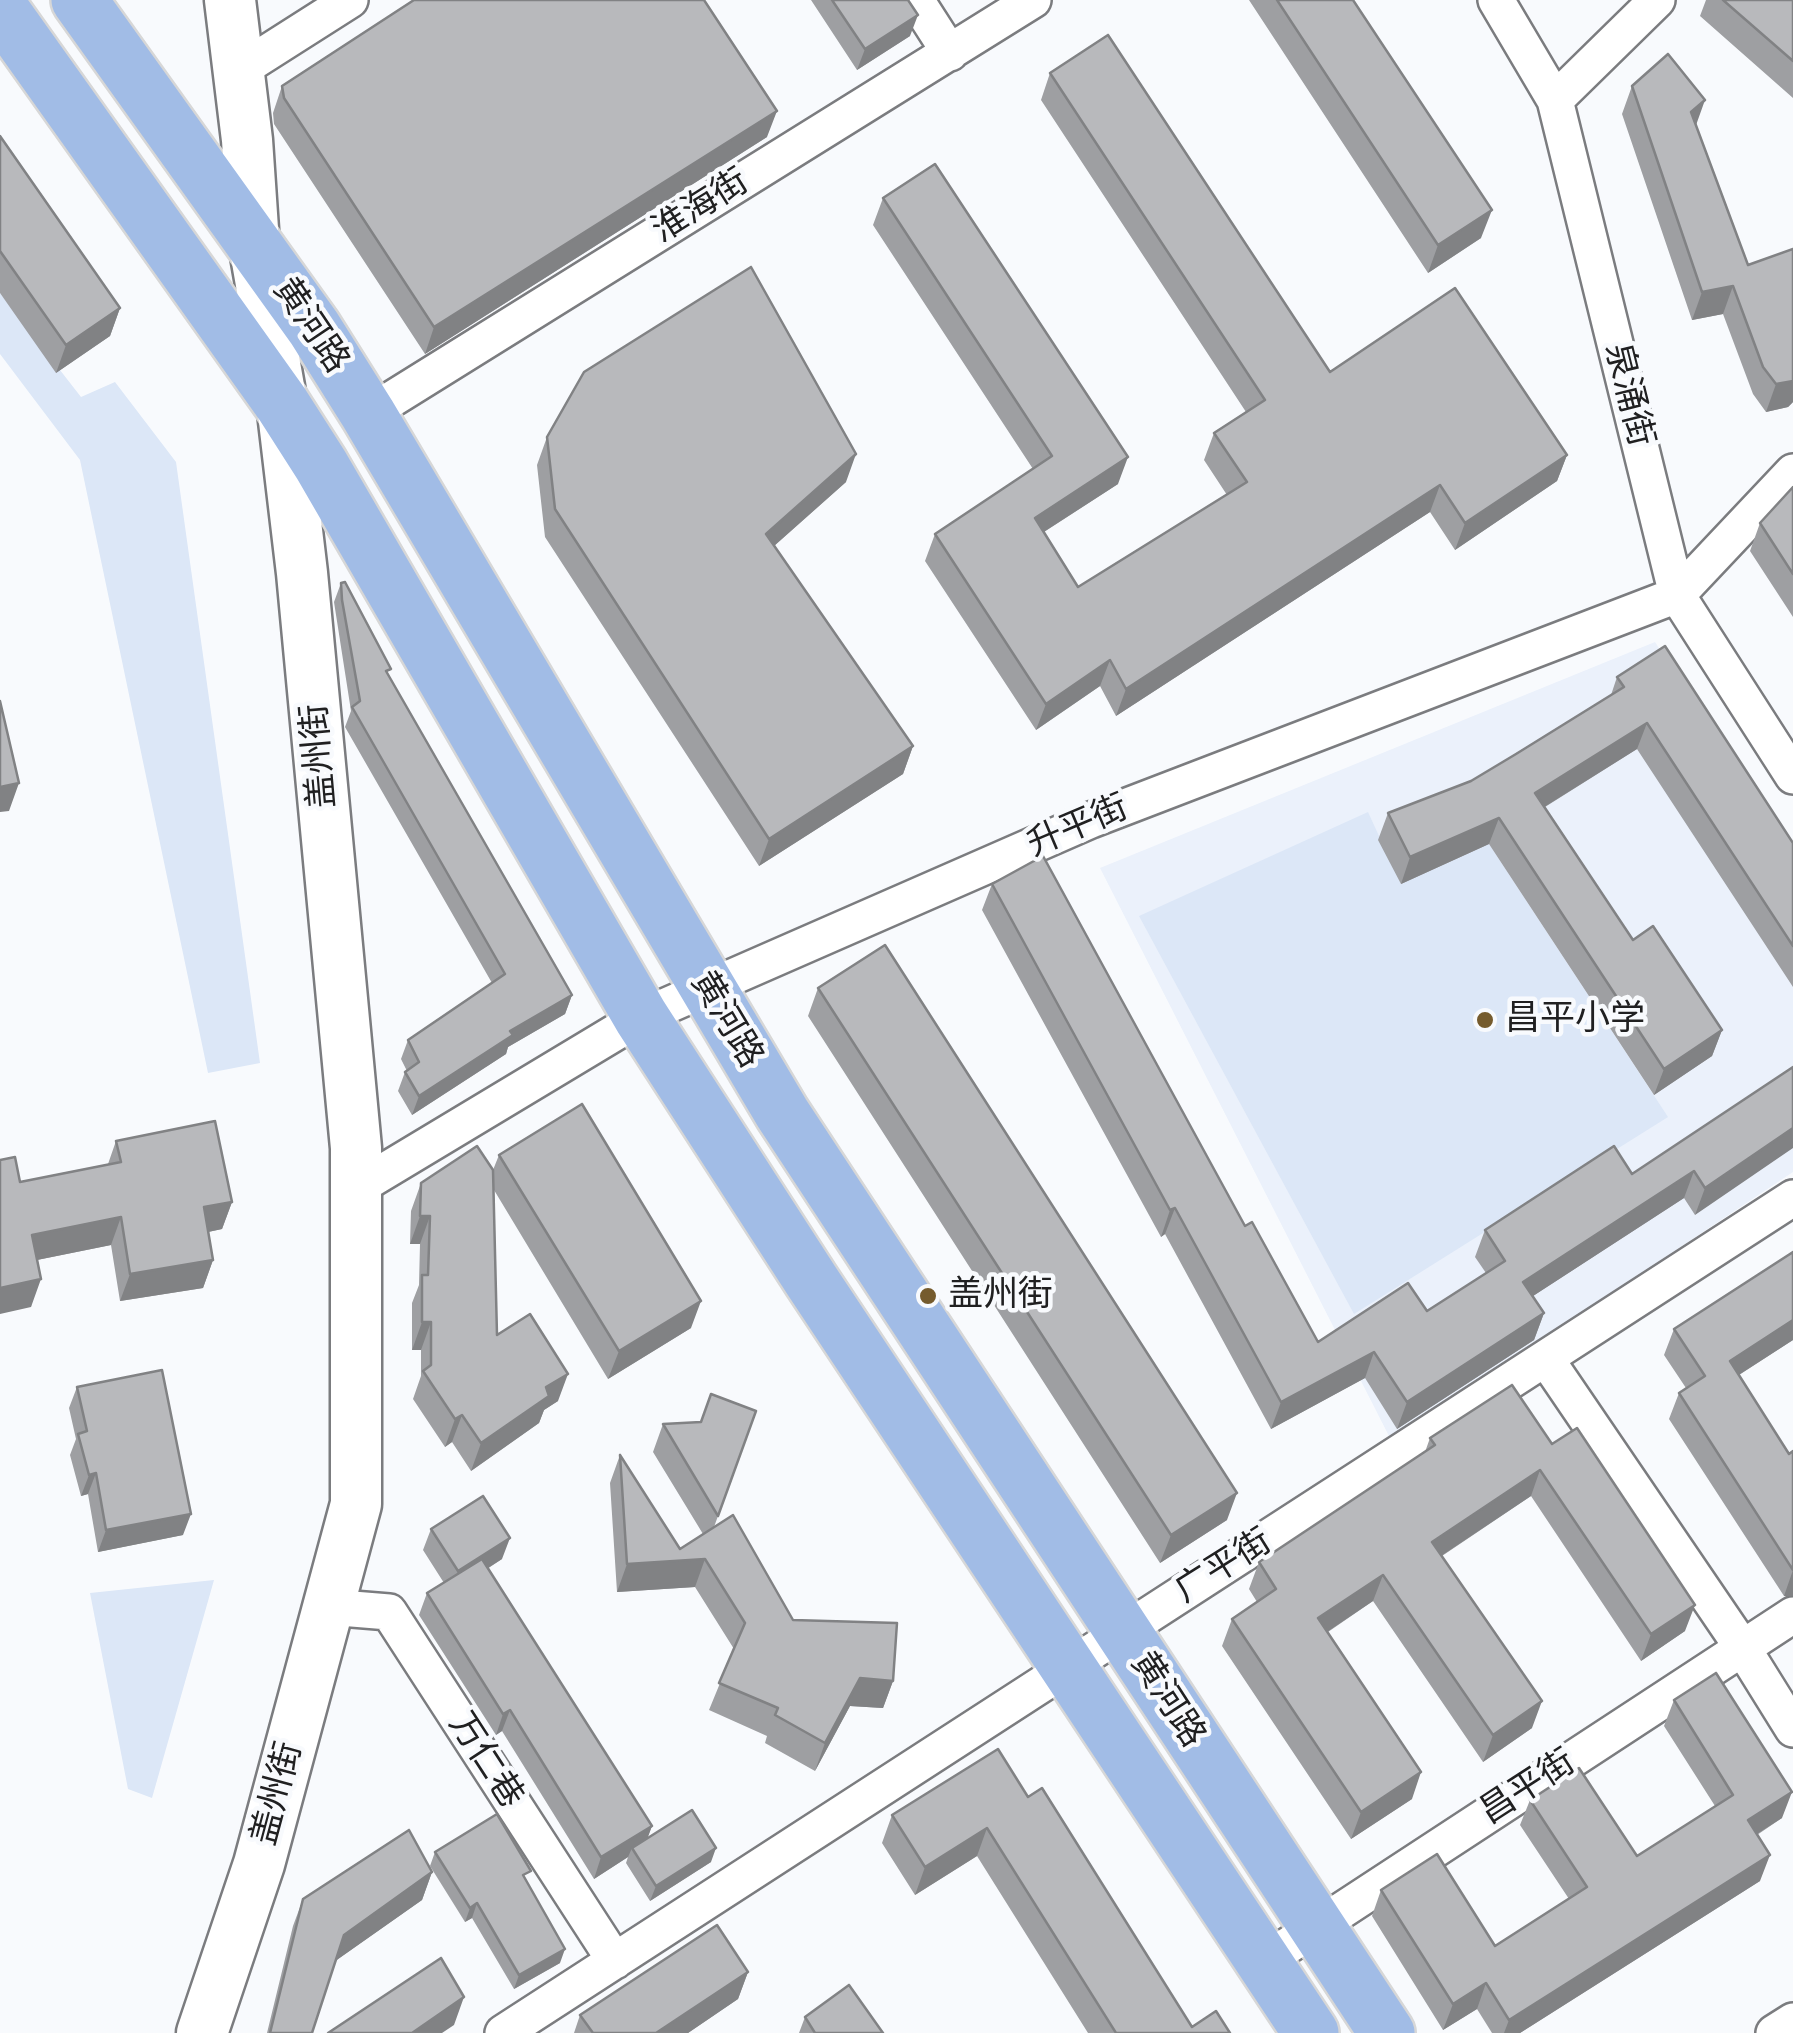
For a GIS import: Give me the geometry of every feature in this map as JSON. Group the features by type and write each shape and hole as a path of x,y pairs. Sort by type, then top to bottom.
{"main road":[{"name":"黄河路","path":"80,0 314,328 782,1113 1387,2033"},
{"name":"黄河路","path":"0,8 282,404 394,588 640,1017 1310,2033"}],"street":[{"name":"盖州街","path":"202,2033 259,1864 356,1504 356,1148 310,652 282,404 254,244 240,70 230,0"},
{"path":"240,70 350,0"},
{"path":"916,0 950,53"},
{"name":"淮海街","path":"368,414 1033,0"},
{"name":"泉涌街","path":"1496,0 1555,100 1677,594 1793,776"},
{"path":"1555,100 1658,0"},
{"name":"升平街","path":"355,1190 640,1017 1091,820 1677,594 1793,472"},
{"name":"广平街","path":"503,2033 1793,1198"},
{"path":"1546,1359 1742,1647 1793,1729"},
{"name":"万仁巷","path":"328,1607 389,1612 615,1961"},
{"name":"昌平街","path":"1263,1962 1793,1614"},
{"path":"1774,2033 1793,2020"}],"shaded area":[{"path":"0,293 81,397 115,382 176,462 260,1063 208,1073 80,460 0,354"},
{"name":"昌平小学","path":"1655,642 1793,856 1793,1172 1391,1440 1100,868"},
{"path":"1368,812 1401,884 1489,844 1668,1117 1354,1314 1139,916"},
{"path":"214,1580 152,1798 128,1789 90,1593"}],"building":[{"path":"414,0 704,0 777,111 434,327 284,98 282,86"},
{"path":"832,0 908,0 918,15 865,49"},
{"path":"1277,0 1353,0 1492,210 1438,245"},
{"path":"1723,0 1793,0 1793,61"},
{"path":"1108,35 1330,372 1455,288 1567,455 1465,523 1440,485 1126,689 1110,660 1046,704 935,534 1052,456 883,198 935,164 1128,457 1035,518 1078,587 1247,482 1214,433 1265,400 1050,73"},
{"path":"1668,54 1705,100 1691,112 1748,265 1793,249 1793,381 1776,384 1763,367 1733,286 1702,292 1632,86"},
{"path":"0,136 120,308 66,345 0,251"},
{"path":"751,267 856,454 766,534 913,746 769,839 555,509 547,437 584,372"},
{"path":"1793,487 1793,574 1760,523"},
{"path":"345,582 391,669 386,671 572,995 510,1031 513,1035 419,1096 405,1072 419,1062 408,1040 505,974 352,707 360,701 342,600 341,583"},
{"path":"1665,646 1793,843 1793,946 1647,723 1535,793 1633,940 1653,926 1722,1030 1664,1069 1499,818 1410,857 1388,813 1471,781 1516,754 1624,687 1617,677"},
{"path":"0,701 19,783 0,787"},
{"path":"1043,856 1245,1226 1252,1222 1318,1342 1408,1283 1427,1311 1505,1261 1485,1230 1614,1146 1632,1174 1793,1067 1793,1128 1705,1188 1694,1171 1523,1282 1544,1313 1407,1402 1374,1352 1281,1402 1175,1208 1170,1210 992,884"},
{"path":"885,945 1237,1493 1171,1535 818,988"},
{"path":"582,1104 701,1301 619,1351 499,1155"},
{"path":"215,1121 232,1202 204,1207 213,1260 130,1274 121,1217 32,1235 41,1279 0,1288 0,1160 15,1157 20,1182 121,1162 116,1141"},
{"path":"477,1146 493,1170 497,1335 530,1314 568,1374 546,1387 549,1396 481,1443 462,1415 455,1419 423,1371 431,1365 431,1322 422,1322 422,1275 428,1275 430,1216 420,1216 421,1183"},
{"path":"1793,1252 1793,1320 1730,1361 1789,1454 1793,1451 1793,1570 1679,1393 1705,1376 1674,1329"},
{"path":"162,1370 191,1514 106,1530 96,1473 89,1475 78,1434 87,1431 77,1387"},
{"path":"1512,1385 1552,1444 1577,1428 1695,1605 1651,1634 1540,1470 1432,1542 1542,1701 1493,1735 1383,1575 1318,1618 1421,1772 1361,1812 1232,1619 1276,1589 1259,1562 1435,1445 1430,1438"},
{"path":"711,1394 756,1411 718,1516 663,1424 701,1422"},
{"path":"620,1455 680,1549 733,1515 793,1620 897,1623 893,1681 860,1678 825,1743 775,1715 778,1708 719,1683 745,1623 705,1559 627,1564"},
{"path":"483,1496 510,1538 458,1571 431,1529"},
{"path":"482,1559 652,1826 601,1857 510,1710 503,1714 427,1593"},
{"path":"1716,1673 1792,1792 1748,1820 1770,1855 1509,2020 1486,1983 1453,2004 1381,1890 1437,1854 1495,1946 1587,1887 1530,1800 1579,1768 1637,1856 1733,1795 1674,1700"},
{"path":"998,1749 1028,1797 1042,1788 1192,2027 1216,2011 1230,2033 1116,2033 987,1828 925,1867 892,1815"},
{"path":"692,1810 716,1848 656,1886 632,1848"},
{"path":"497,1814 531,1871 523,1875 565,1949 519,1975 477,1903 470,1908 435,1852"},
{"path":"409,1830 432,1872 344,1935 312,2033 270,2033 303,1899"},
{"path":"717,1925 748,1972 656,2033 593,2033 580,2015"},
{"path":"441,1958 464,1997 412,2033 328,2033"},
{"path":"849,1985 883,2033 815,2033 805,2017"}],"place":[{"name":"昌平小学","path":"1485,1020"},
{"name":"盖州街","path":"928,1296"}]}
